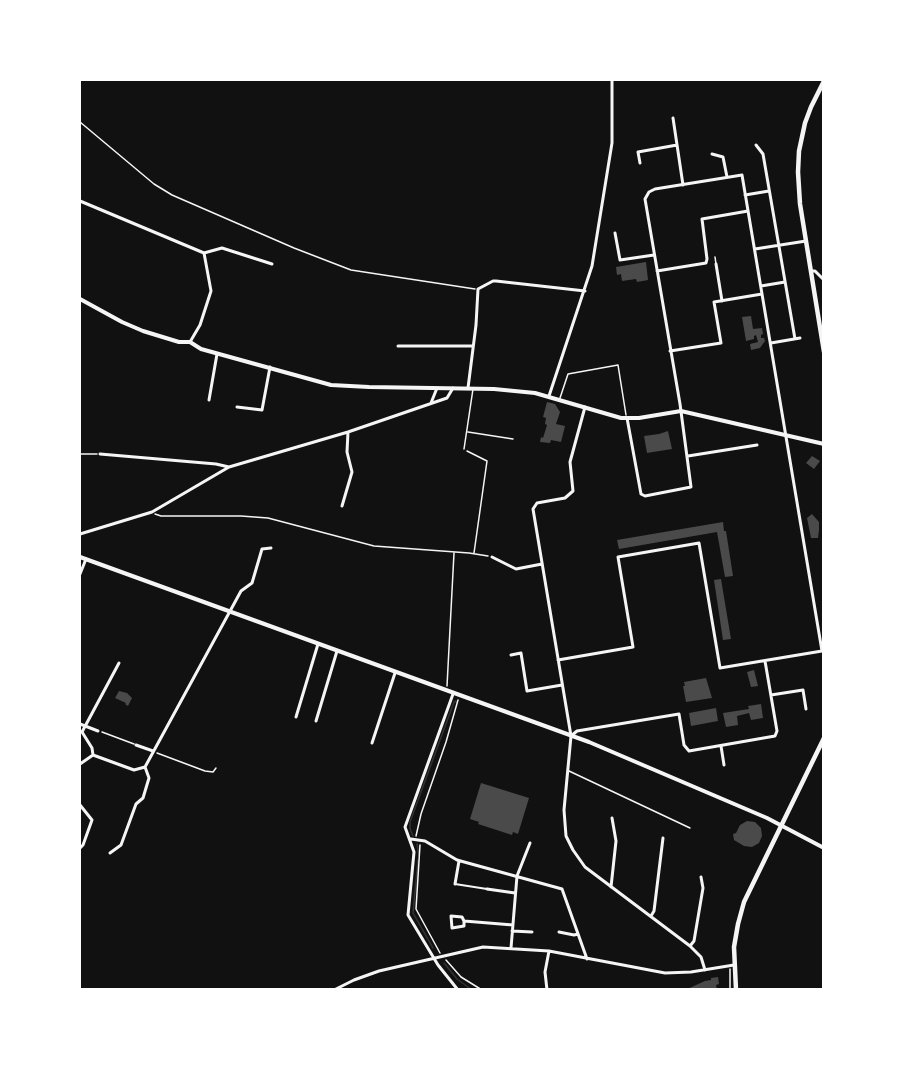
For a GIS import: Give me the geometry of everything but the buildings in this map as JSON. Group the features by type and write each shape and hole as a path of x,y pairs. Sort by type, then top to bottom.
{"main road":[{"path":"824,81 811,107 801,137 798,165 799,193 824,352"},
{"path":"80,299 143,331 179,342 190,342 201,349 217,354 332,385 501,389 549,396 627,418 681,411 824,444"},
{"path":"80,557 571,736 781,824 824,848"},
{"path":"736,990 732,966 744,902 824,738"}],"street":[{"path":"549,396 592,266 607,179 613,125 612,80"},
{"path":"673,118 683,184"},
{"path":"640,163 638,152 677,145"},
{"path":"756,145 763,154 795,339"},
{"path":"712,154 723,158 727,177"},
{"path":"558,660 633,647 618,557 699,543 720,668 823,651 742,175 655,189 647,194 645,202 681,411 691,487 643,496 640,493 627,418"},
{"path":"745,195 769,191"},
{"path":"80,201 204,253 222,248 272,264"},
{"path":"657,271 706,263 701,220 748,211"},
{"path":"615,232 620,260 654,255"},
{"path":"755,249 806,241"},
{"path":"190,342 201,325 211,291 204,253"},
{"path":"716,264 722,301"},
{"path":"811,271 815,271 824,280"},
{"path":"470,389 478,289 496,281 585,291"},
{"path":"761,286 785,282"},
{"path":"670,351 721,343 714,302 762,294"},
{"path":"771,343 800,338"},
{"path":"398,346 473,346"},
{"path":"209,400 217,354"},
{"path":"237,407 262,410 270,367"},
{"path":"431,403 437,388"},
{"path":"80,534 152,513 229,467 348,432 447,398 453,388"},
{"path":"585,407 570,462 573,491 565,498 537,503 533,511 571,736 564,823 566,836 585,867 690,946 701,957 705,970"},
{"path":"342,506 352,472 347,452 348,432"},
{"path":"687,456 758,445"},
{"path":"100,454 229,467"},
{"path":"110,853 120,845 136,804 143,798 149,778 145,767 153,751 241,591 252,583 262,549 271,548"},
{"path":"492,557 516,568 542,564"},
{"path":"80,574 86,559"},
{"path":"296,717 318,644"},
{"path":"316,722 337,651"},
{"path":"511,655 521,653 527,691 562,685"},
{"path":"571,736 577,731 679,714 686,750 777,735 765,661"},
{"path":"93,755 92,748 82,732 120,663"},
{"path":"372,743 395,673"},
{"path":"771,695 803,690 806,709"},
{"path":"453,693 405,827 414,849 408,915 445,975 458,990"},
{"path":"80,724 98,731"},
{"path":"136,745 153,751"},
{"path":"721,746 724,765"},
{"path":"817,753 823,756"},
{"path":"93,755 134,770 145,767"},
{"path":"80,764 93,755"},
{"path":"80,805 92,820 80,848"},
{"path":"611,887 616,841 612,818"},
{"path":"650,916 654,910 663,838"},
{"path":"409,839 425,841 459,861 562,889 587,959"},
{"path":"511,948 517,876 530,843"},
{"path":"459,861 455,884 516,894"},
{"path":"690,946 694,941 703,888 701,877"},
{"path":"464,921 464,926 452,928 451,916 462,917 464,921 513,925"},
{"path":"512,931 532,932"},
{"path":"559,932 578,934"},
{"path":"334,990 380,971 483,947 549,951 665,973 732,966"},
{"path":"547,990 545,969 549,951"},
{"path":"409,990 416,990"}],"lane":[{"path":"715,257 716,264"},
{"path":"560,399 568,374 618,365 627,418"},
{"path":"464,449 470,389"},
{"path":"467,432 513,439"},
{"path":"568,771 690,828"}],"path":[{"path":"80,122 148,179 172,195 294,248 367,274 478,289"},
{"path":"464,449 487,461 474,554"},
{"path":"80,453 100,454"},
{"path":"152,513 161,516 268,518 374,546 492,557"},
{"path":"447,691 454,552"},
{"path":"416,837 421,814 460,695"},
{"path":"98,731 136,745"},
{"path":"153,751 205,771 213,772 216,768"},
{"path":"421,848 416,909 439,953 444,951 453,969 482,990"},
{"path":"730,990 732,966"}],"waterway":[{"path":"413,836 410,822 456,701"},
{"path":"417,844 419,855"},
{"path":"418,860 413,913 433,948"},
{"path":"444,963 457,979 472,990"}]}
